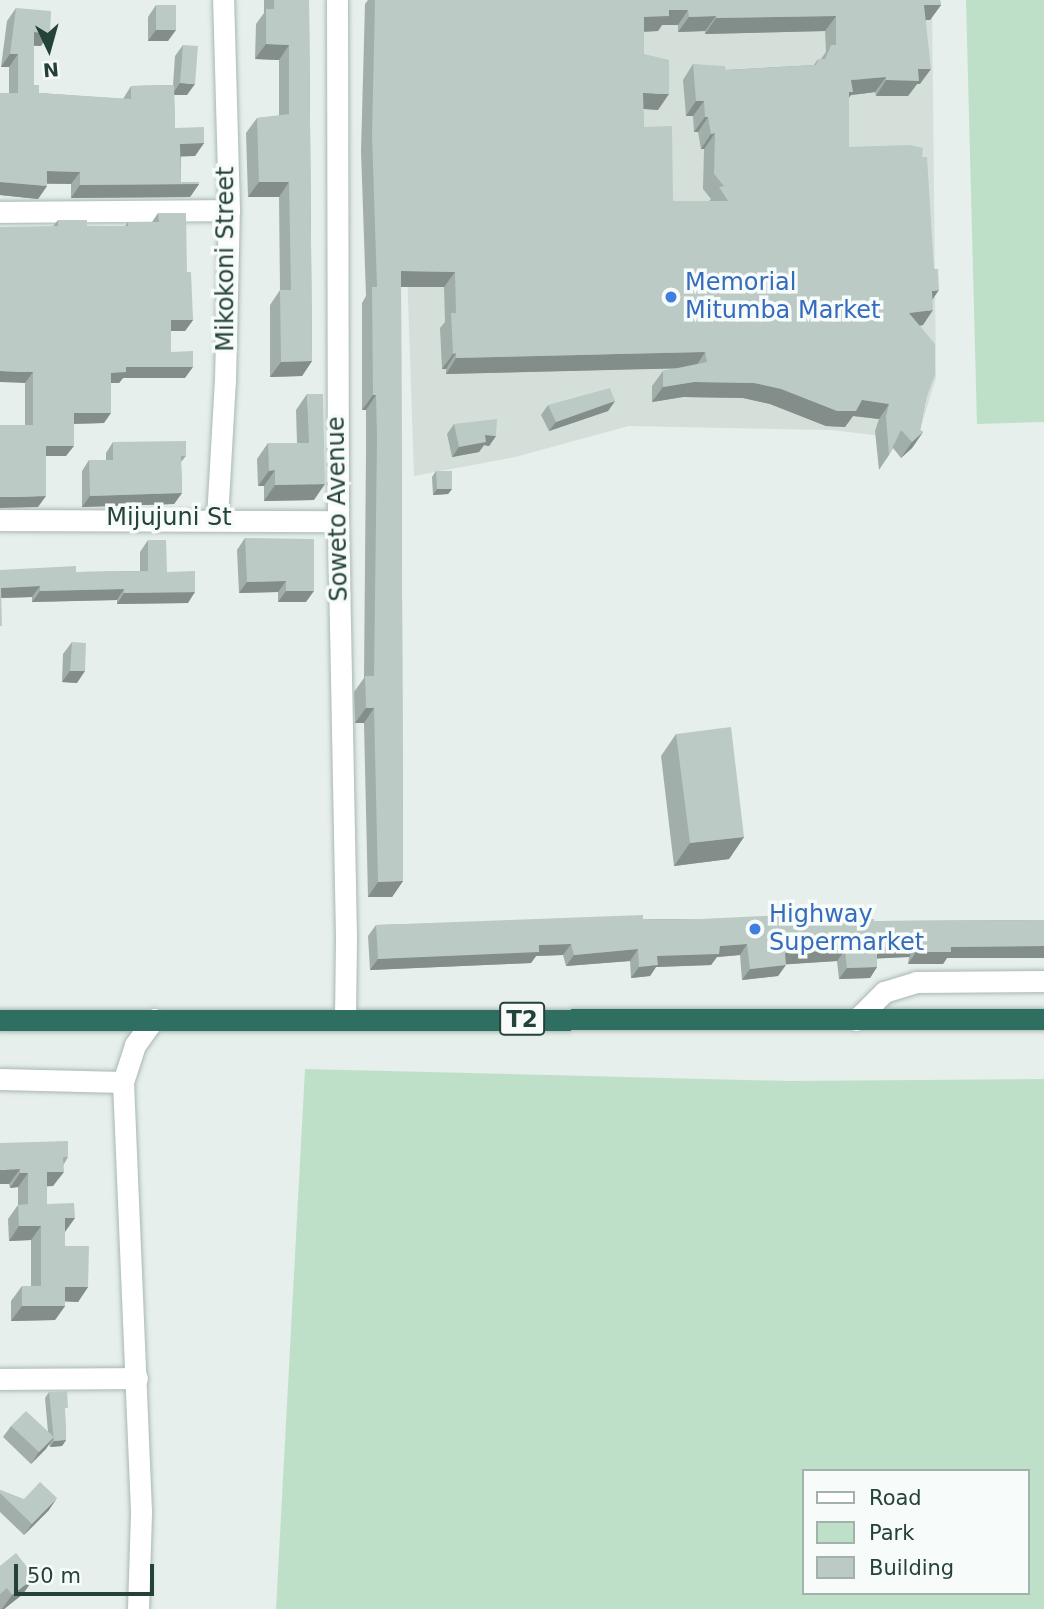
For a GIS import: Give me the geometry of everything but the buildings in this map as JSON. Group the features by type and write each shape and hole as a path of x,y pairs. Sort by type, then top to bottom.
{"highway":[{"name":"T2","path":"0,1020 1044,1019"}],"street":[{"name":"Mikokoni Street","path":"217,518 225,382 229,210 223,0"},
{"name":"Soweto Avenue","path":"337,0 338,521 345,1018"},
{"path":"0,212 229,210"},
{"name":"Mijujuni St","path":"0,520 217,518 338,521"},
{"path":"856,1020 884,992 916,982 1044,981"},
{"path":"138,1609 141,1511 123,1082 135,1045 154,1019"},
{"path":"0,1079 123,1082"},
{"path":"0,1379 136,1378"}],"shaded area":[{"name":"Memorial Mitumba Market","path":"398,0 932,0 936,378 917,440 831,430 629,426 515,457 414,476"}],"green space":[{"path":"966,0 1044,0 1044,422 977,424"},
{"path":"305,1069 789,1081 1044,1079 1044,1609 276,1609"}],"place":[{"name":"Memorial Mitumba Market","path":"671,297"},
{"name":"Highway Supermarket","path":"755,929"}]}
